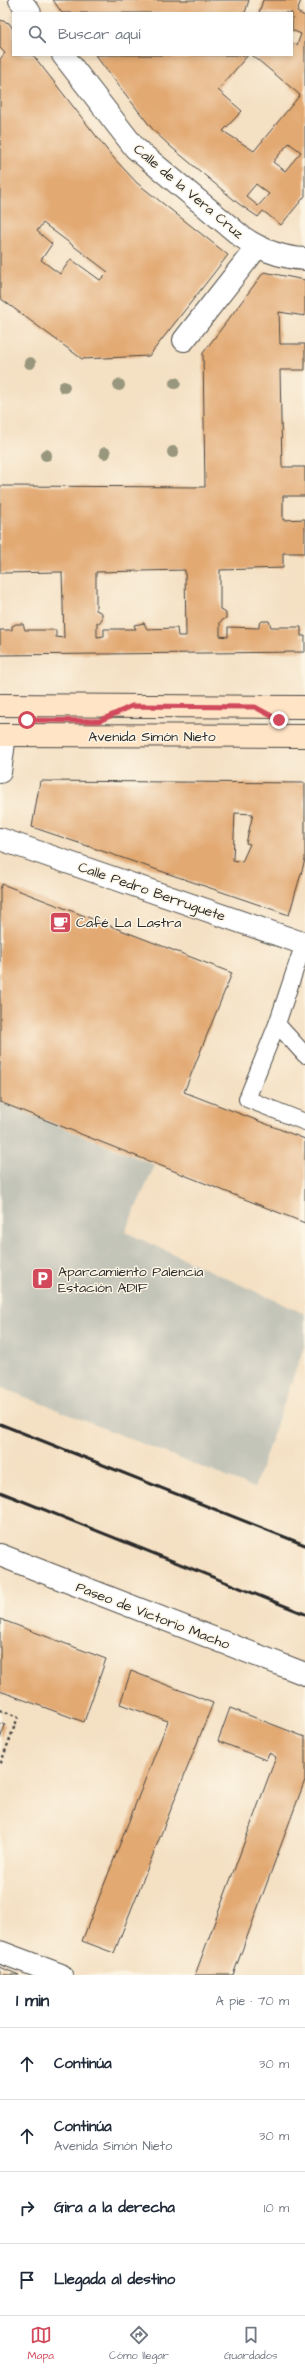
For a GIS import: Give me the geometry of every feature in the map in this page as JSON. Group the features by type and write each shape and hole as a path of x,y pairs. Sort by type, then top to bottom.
{"main road":[{"name":"Avenida Simón Nieto","path":"0,705 305,707"},
{"path":"2,733 27,720 99,721 132,706"},
{"path":"255,707 279,720 305,719"},
{"name":"Avenida Simón Nieto","path":"2,733 305,736"}],"street":[{"path":"20,0 29,12"},
{"name":"Calle de la Vera Cruz","path":"64,56 135,148 242,237 257,246 293,259 305,259"},
{"path":"184,340 257,246"},
{"path":"0,772 2,733"},
{"name":"Calle Pedro Berruguete","path":"0,838 305,942"},
{"name":"Paseo de Victorio Macho","path":"0,1555 305,1674"},
{"path":"0,1952 61,1975"}],"lane":[{"path":"305,942 277,1024 247,1099 305,1122"},
{"path":"277,1024 305,1055"}],"path":[{"path":"0,1710 18,1717 0,1765"}],"shaded area":[{"path":"0,1102 155,1165 125,1232 305,1314 305,1344 254,1488 0,1387"}],"building":[{"path":"53,0 249,0 245,12 61,12"},
{"path":"263,0 301,0 297,12 305,16 305,196 281,225 263,211 258,217 239,204 170,146 154,131 96,56 247,56 218,90 242,111 223,131 254,151 300,95 253,56 293,56 293,43 297,45 301,34 293,30 293,12 259,12","holes":["289,143 301,152 285,171 273,162","256,184 269,194 258,206 246,196"]},
{"path":"0,20 9,23 12,28 12,56 34,56 111,155 137,183 228,255 149,356 82,359 0,298 0,59 5,53 0,48","holes":["43,223 108,272 100,280 71,259 60,274 41,260 52,244 37,231"]},
{"path":"264,272 305,280 305,316 279,312 280,344 305,344 305,370 280,370 282,467 305,467 305,496 283,496 283,520 305,519 305,553 283,553 283,568 220,570 220,609 226,613 226,618 220,622 220,636 228,637 228,627 259,628 259,624 262,621 269,621 271,627 301,627 301,636 305,636 305,652 0,655 0,630 12,630 12,626 16,624 23,624 25,630 56,630 56,637 64,638 62,572 0,573 0,486 205,487 203,353","holes":["185,570 186,636 178,636 177,628 147,629 144,623 134,625 136,629 104,629 104,636 97,637 97,622 99,623 102,619 102,613 96,610 96,572"]},
{"path":"40,781 305,783 305,860 289,915 32,827","holes":["235,813 253,814 246,843 250,844 242,862 233,860"]},
{"path":"2,884 232,973 184,1092 305,1139 305,1223 0,1102 0,889"},
{"path":"0,1619 106,1659 84,1722 0,1691"},
{"path":"131,1671 213,1703 114,1953 82,1941 168,1721 120,1704"},
{"path":"230,1708 305,1737 305,1780 233,1975 195,1975 276,1757 269,1753 266,1760 218,1741"},
{"path":"0,1723 5,1725 0,1739"},
{"path":"0,1967 19,1975 0,1975"}],"railway":[{"path":"0,1424 305,1545"},
{"path":"0,1492 305,1614"}],"place":[{"name":"Café La Lastra","path":"61,922"},
{"name":"Aparcamiento Palencia Estación ADIF","path":"42,1279"}],"route":[{"path":"27,720 99,721 132,706 255,707 279,720"}]}
